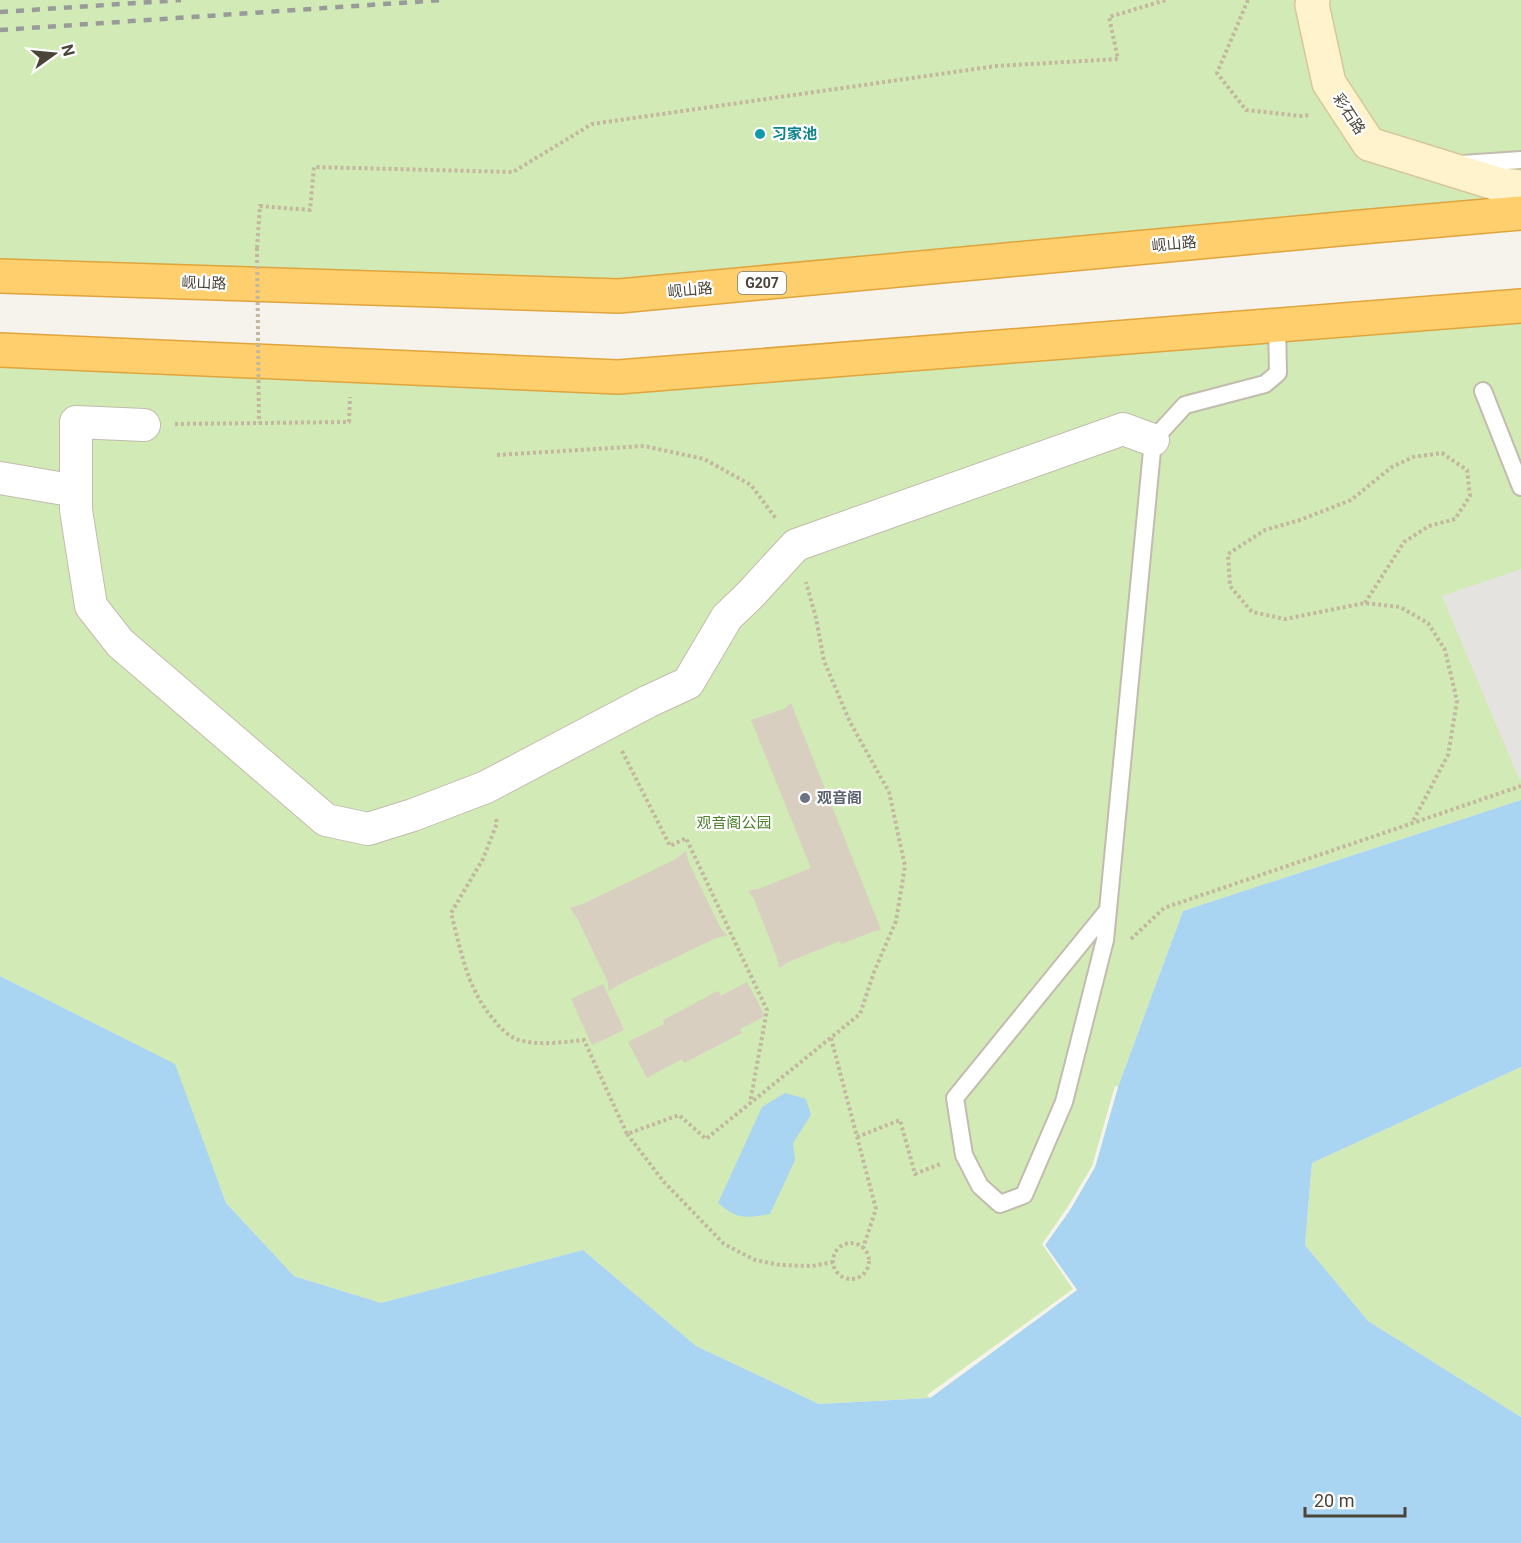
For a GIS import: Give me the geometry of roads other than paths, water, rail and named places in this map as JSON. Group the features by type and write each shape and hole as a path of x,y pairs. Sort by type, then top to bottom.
{"highway":[{"name":"岘山路","path":"0,276 619,296 1521,213"},
{"path":"0,350 618,377 1521,306"}],"street":[{"name":"彩石路","path":"1313,0 1312,5 1329,83 1369,144 1501,185 1521,187"},
{"path":"144,424 76,422 76,510 90,606 120,643 326,820 368,829 413,815 486,787 688,683 727,617 796,545 1123,429 1153,440"},
{"path":"0,478 76,491"}],"lane":[{"path":"1438,166 1521,160"},
{"path":"1108,910 955,1098 964,1155 980,1186 1000,1204 1024,1195 1064,1102 1105,940 1108,910 1153,440 1185,405 1265,384 1278,373 1277,325"},
{"path":"1483,392 1521,487"}],"water":[{"path":"1521,800 1521,1067 1312,1163 1305,1245 1368,1321 1521,1417 1521,1543 0,1543 0,976 175,1064 226,1203 294,1276 381,1303 583,1250 696,1346 819,1404 930,1398 1077,1290 1045,1245 1070,1210 1095,1167 1118,1087 1183,911"},
{"path":"785,1093 806,1099 811,1115 793,1143 795,1160 770,1214 748,1217 737,1215 718,1203 762,1107"}],"railway":[{"path":"0,12 181,0"},
{"path":"0,30 443,0"}],"place":[{"name":"习家池","path":"760,134"},
{"name":"观音阁","path":"805,798"}],"park label":[{"name":"观音阁公园","path":"734,823"}]}
